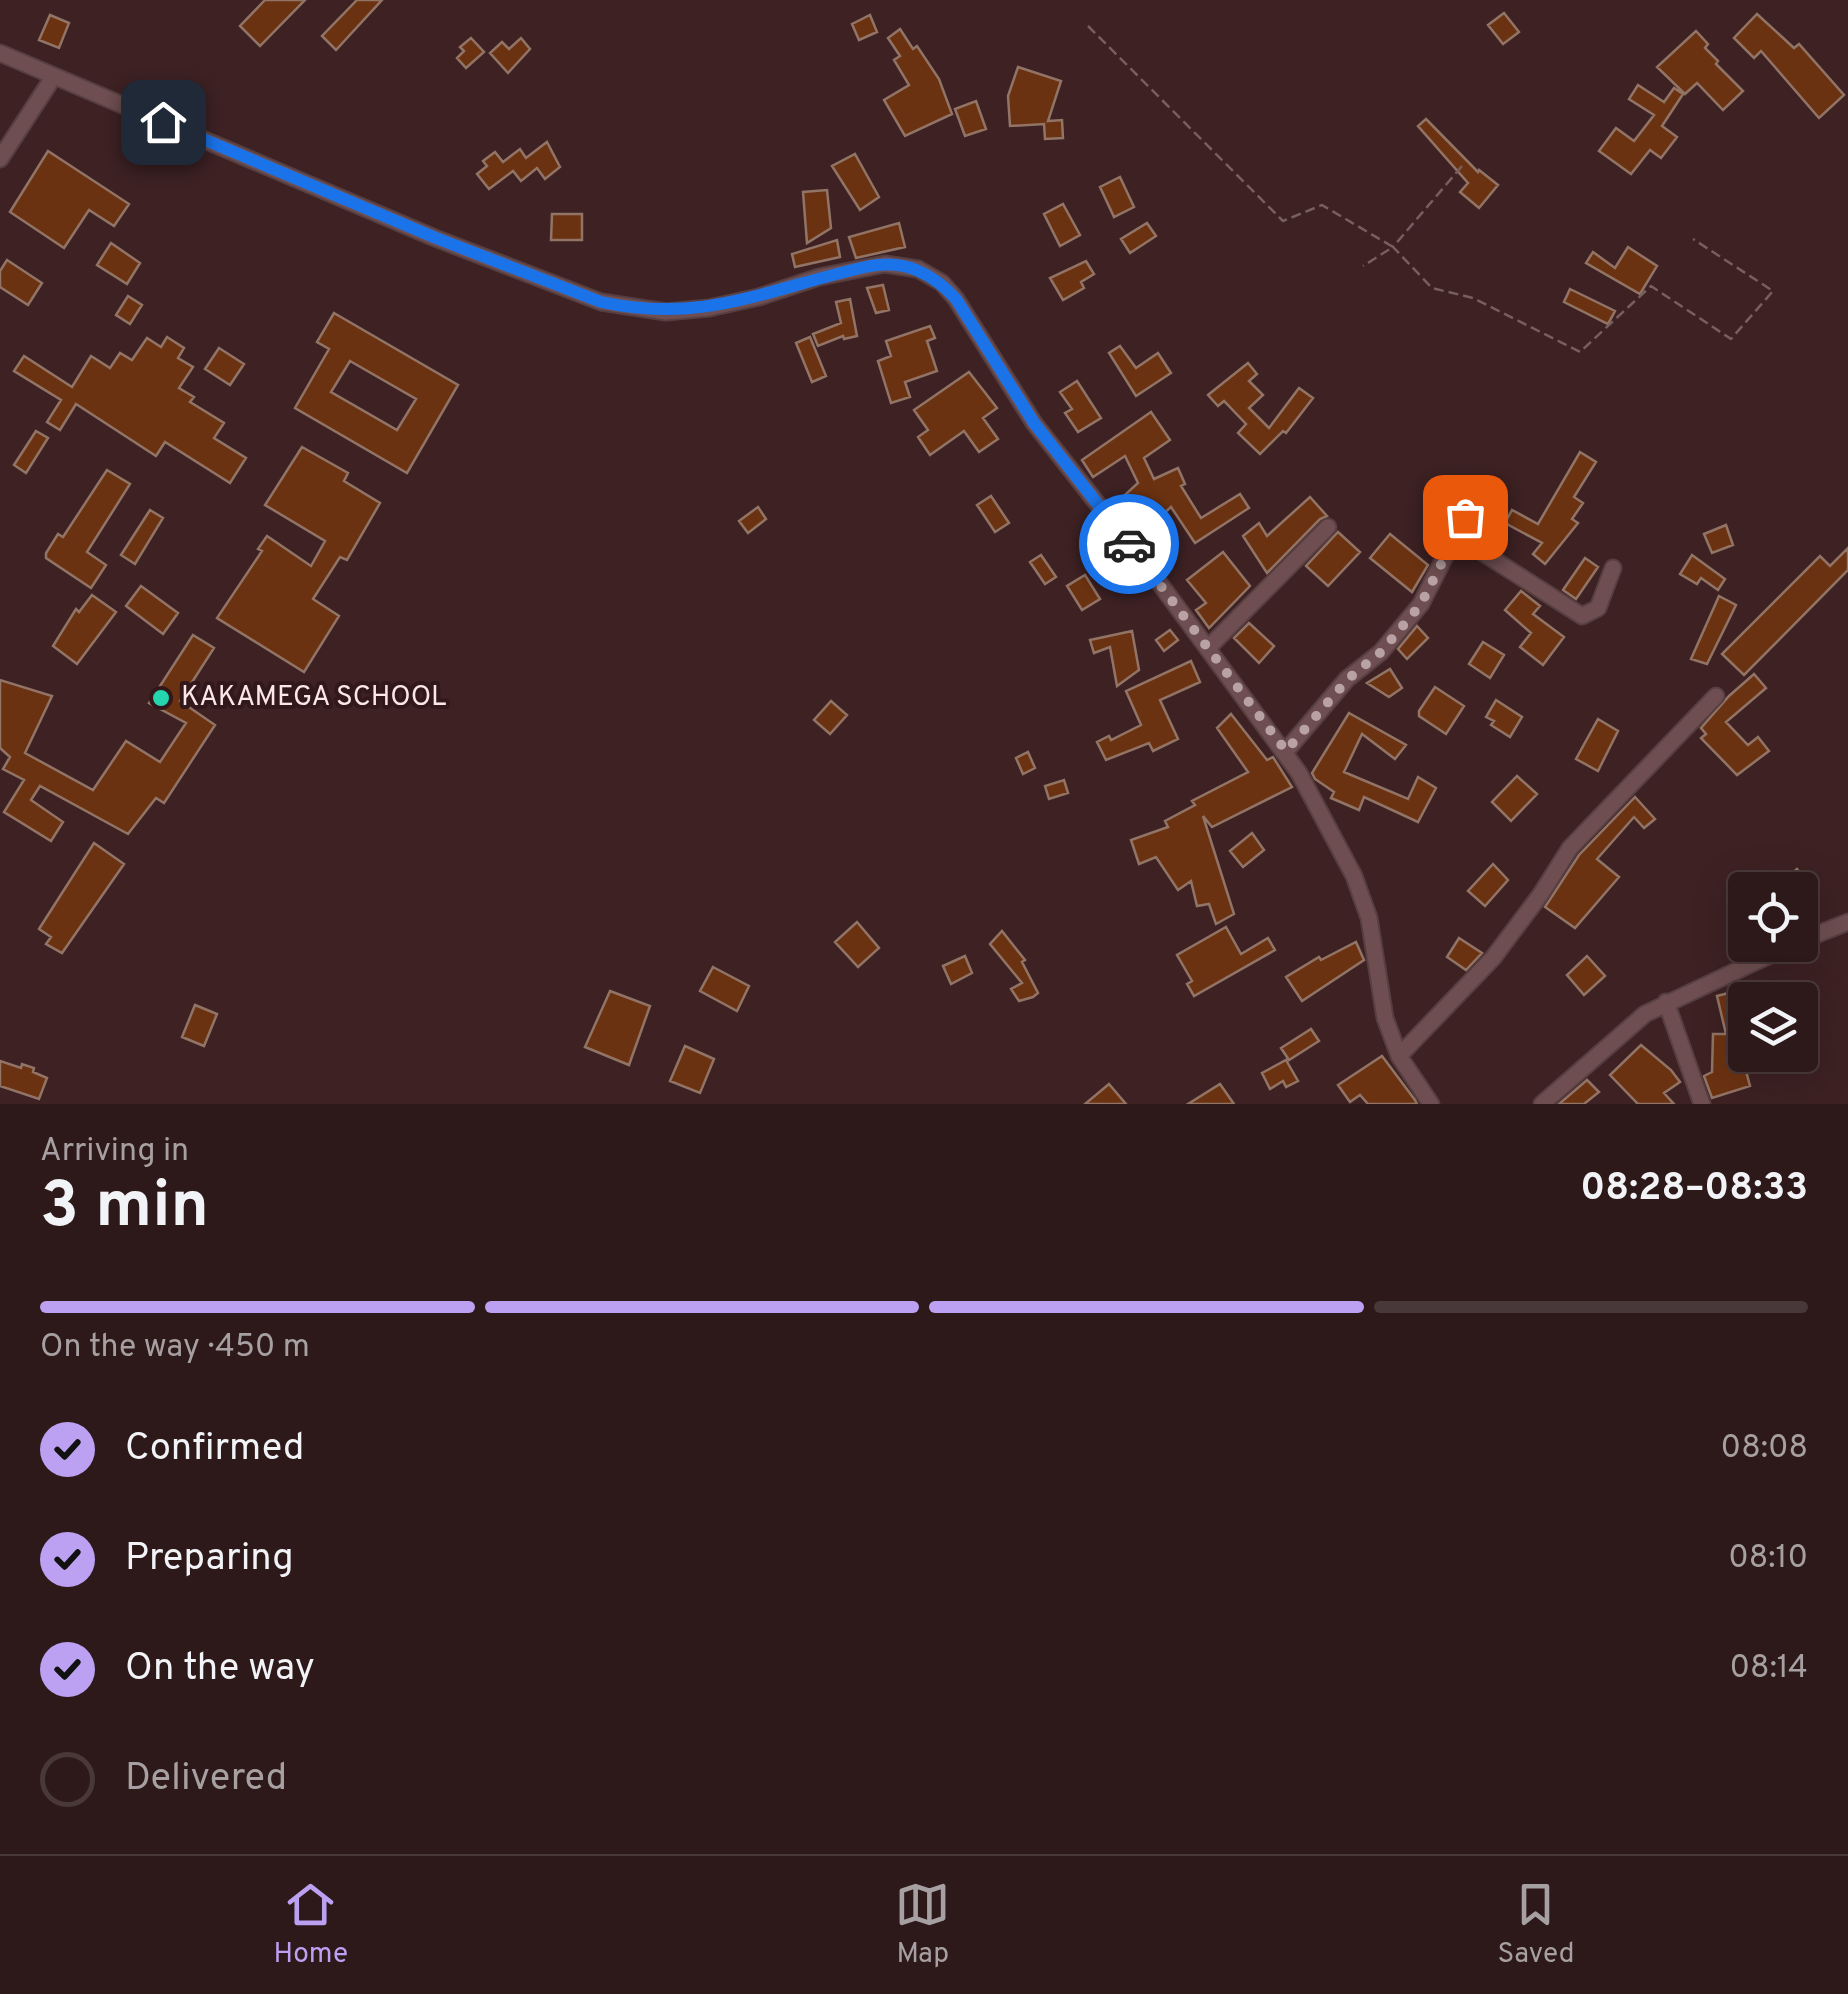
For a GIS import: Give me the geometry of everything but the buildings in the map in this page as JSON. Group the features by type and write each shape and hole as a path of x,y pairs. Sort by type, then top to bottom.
{"street":[{"path":"0,54 436,238 601,302 666,312 710,308 885,264 918,268 942,284 956,299 1034,423 1286,751 1354,876 1369,918 1385,1018 1399,1056 1431,1104"},
{"path":"0,160 54,76"},
{"path":"1286,751 1348,679 1381,652 1421,604 1474,499"},
{"path":"1208,648 1328,527"},
{"path":"1456,535 1582,616 1598,608 1613,568"},
{"path":"1399,1056 1494,958 1570,848 1716,696"},
{"path":"1818,934 1848,922"},
{"path":"1542,1104 1644,1014 1753,962"},
{"path":"1666,1002 1702,1104"}],"path":[{"path":"1088,26 1283,221 1322,205 1392,247 1432,288 1473,298 1580,352 1652,286 1732,339 1773,290 1692,239"},
{"path":"1363,266 1392,247 1462,166"}],"way so far":[{"path":"1129,544 1286,751 1362,664 1396,636 1421,604 1465,517"}],"place":[{"name":"KAKAMEGA SCHOOL","path":"161,698"}],"route":[{"path":"163,122 436,238 601,302 627,308 666,312 710,308 870,266 918,268 956,299 1034,423 1129,544"}]}
